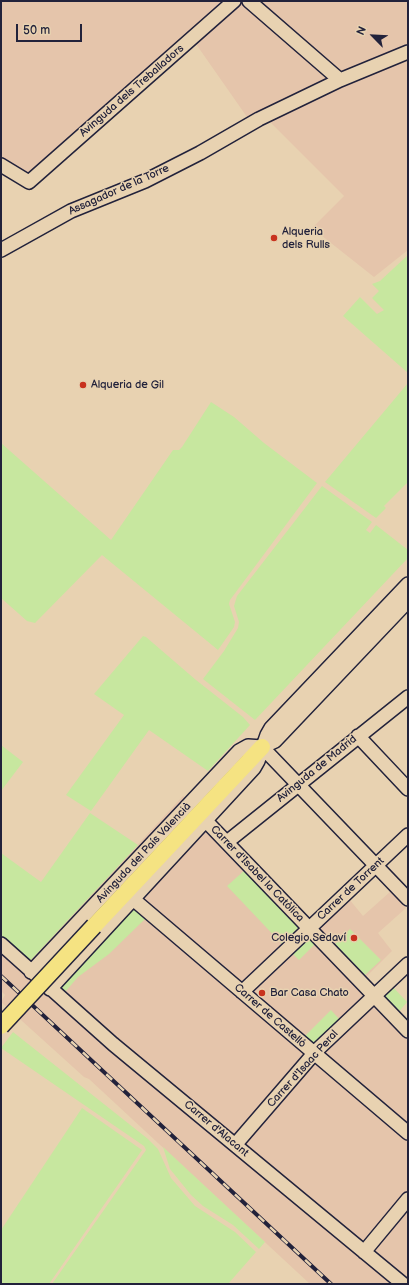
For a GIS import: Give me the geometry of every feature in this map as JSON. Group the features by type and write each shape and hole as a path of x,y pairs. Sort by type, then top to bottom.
{"main road":[{"path":"1,1026 262,747"}],"street":[{"name":"Avinguda dels Treballadors","path":"1,165 29,182 234,1"},
{"path":"248,1 340,80"},
{"name":"Assagador de la Torre","path":"1,250 71,210 152,178 200,153 259,119 340,80 408,52"},
{"path":"50,988 254,768 271,728 408,584"},
{"name":"Avinguda del País Valencià","path":"31,972 240,751 248,746 262,747 278,738 408,601"},
{"name":"Avinguda de Madrid","path":"227,842 408,696"},
{"path":"358,736 408,789"},
{"path":"262,747 408,899"},
{"name":"Carrer d'Isabel la Catòlica","path":"206,821 408,1032"},
{"name":"Carrer de Torrent","path":"242,992 408,835"},
{"name":"Carrer de Castelló","path":"133,899 408,1133"},
{"name":"Carrer d'Alacant","path":"1,944 113,1044 403,1284"},
{"name":"Carrer d'Isaac Peral","path":"236,1145 314,1054 408,964"},
{"path":"364,1252 408,1199"}],"shaded area":[{"path":"1,1 408,1 408,250 374,277 312,228 344,196 269,121 254,127 196,44 32,188 1,170"},
{"path":"183,796 408,1031 408,1284 310,1284 89,1079 84,1077 1,1002 5,995 1,991 1,952 29,961"},
{"name":"Colegio Sedaví","path":"391,891 406,908 378,933 392,951 365,978 318,929 349,899 363,916"}],"green space":[{"path":"408,255 408,373 343,316 360,297 377,314 384,310 372,298 379,291 372,284 380,281"},
{"path":"408,383 408,482 384,506 386,508 376,518 325,482"},
{"path":"211,402 234,417 264,443 317,483 230,600 229,604 235,622 234,627 218,650 102,555 35,623 27,621 1,598 1,443 111,540 173,450 179,450 182,447"},
{"path":"322,486 372,522 366,530 370,533 376,525 408,550 408,558 255,720 203,679 224,651 238,628 239,622 234,606 237,596"},
{"path":"143,636 243,717 250,725 208,771 149,730 91,811 66,795 124,715 94,694"},
{"path":"1,745 23,762 1,791"},
{"path":"90,813 138,845 28,963 1,938 1,853 41,882"},
{"path":"246,869 300,926 282,944 227,886"},
{"path":"132,907 145,919 109,954 78,977 65,992 59,986"},
{"path":"350,929 381,960 365,975 335,944"},
{"path":"309,936 316,943 299,960 292,953"},
{"path":"392,986 407,1002 398,1013 382,996"},
{"path":"331,1010 340,1020 314,1045 304,1037"},
{"path":"13,1032 148,1139 158,1149 171,1178 195,1206 235,1232 256,1252 228,1284 52,1284 146,1150 144,1146 1,1048"},
{"path":"82,1108 142,1150 49,1284 1,1284 1,1230"},
{"path":"163,1147 265,1242 259,1249 233,1225 203,1206 191,1195 170,1169"}],"railway":[{"path":"1,976 331,1284"}],"place":[{"name":"Alqueria dels Rulls","path":"274,238"},
{"name":"Alqueria de Gil","path":"83,385"},
{"name":"Colegio Sedaví","path":"354,938"},
{"name":"Bar Casa Chato","path":"262,993"}]}
